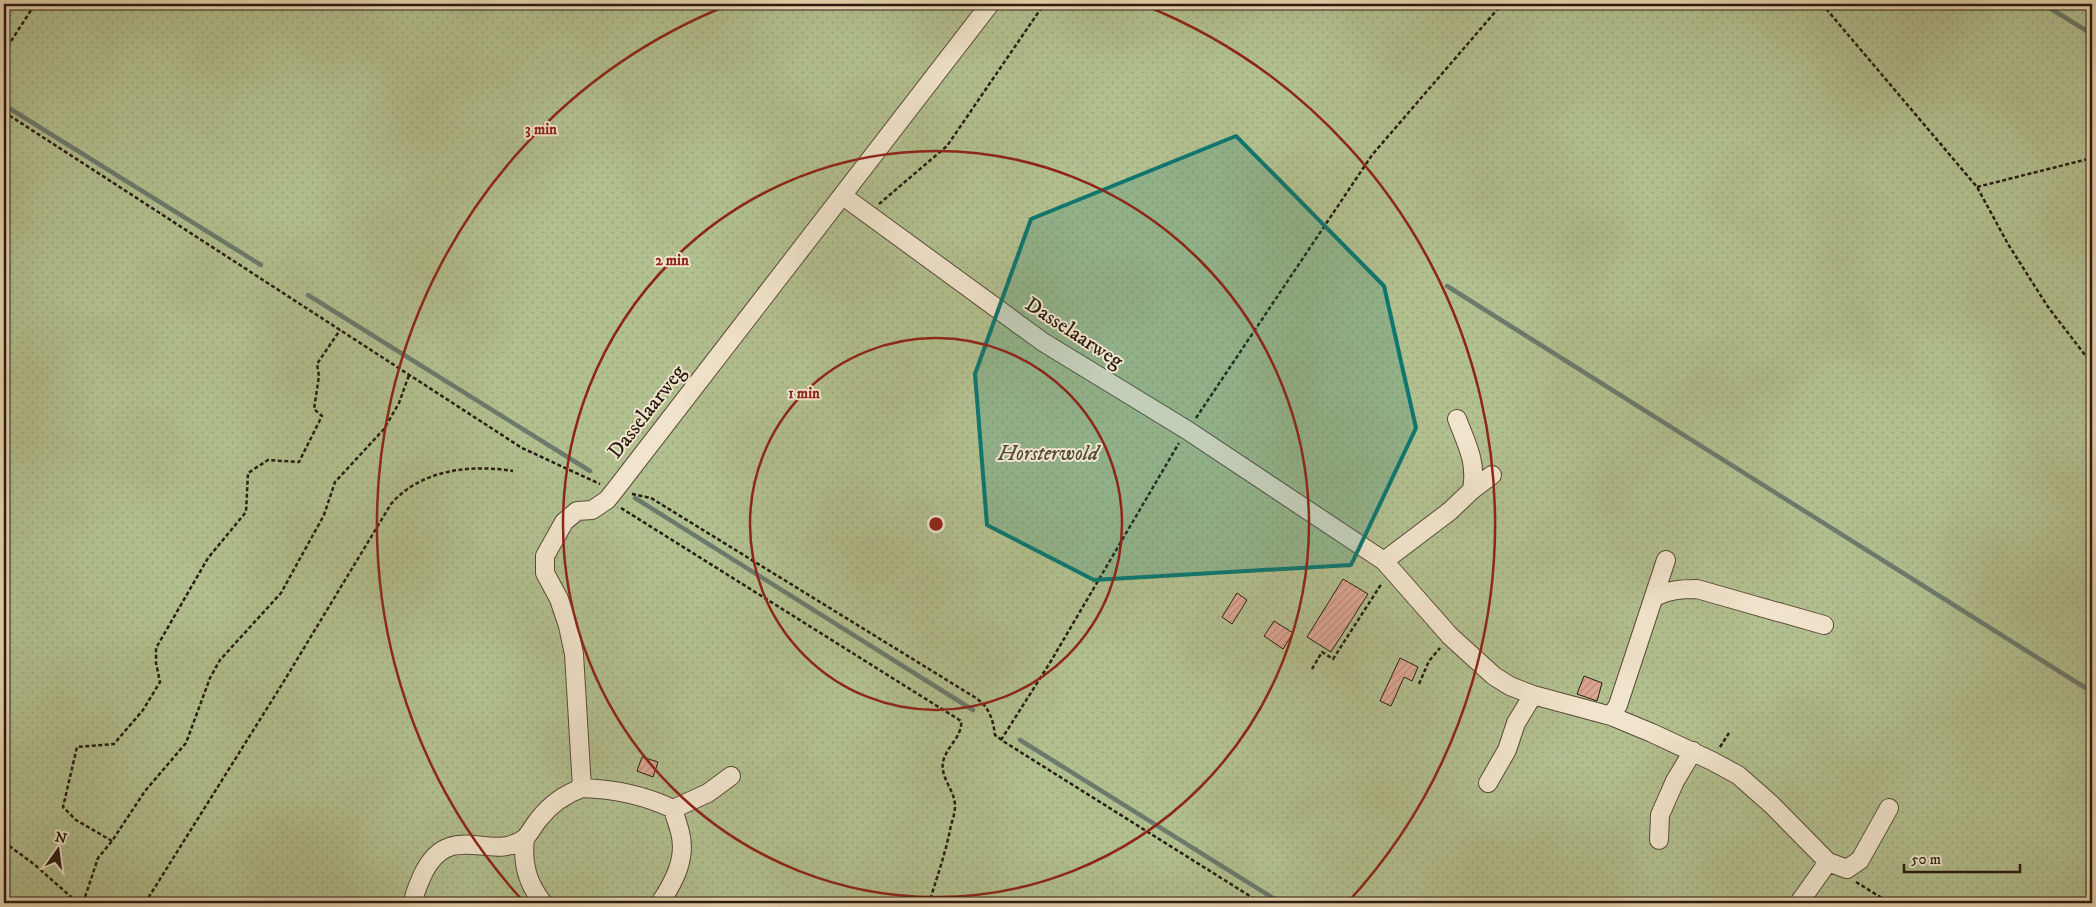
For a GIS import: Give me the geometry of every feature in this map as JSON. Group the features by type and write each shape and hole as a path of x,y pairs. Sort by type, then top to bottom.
{"street":[{"name":"Dasselaarweg","path":"611,495 990,4"},
{"name":"Dasselaarweg","path":"843,196 1043,342 1187,430 1388,566 1450,636 1494,676 1510,686 1533,695 1611,716 1693,751 1738,775 1772,805 1828,862"},
{"path":"1457,420 1473,458 1474,479 1472,490"},
{"path":"1388,566 1472,490 1492,475"},
{"path":"582,788 574,654 562,608 545,573 545,556 564,522 577,511 592,510 611,495"},
{"path":"1611,716 1618,705 1666,560"},
{"path":"1654,596 1680,589 1697,590 1824,625"},
{"path":"1488,783 1507,750 1516,723 1533,695"},
{"path":"1659,840 1660,815 1675,781 1693,751"},
{"path":"673,809 708,793 731,776"},
{"path":"540,903 526,874 523,856 525,838 540,817 556,802 570,792 582,788 635,794 655,800 673,809 681,834 681,858 674,881 660,903"},
{"path":"1799,903 1828,862 1847,869 1860,860 1889,808"},
{"path":"413,903 418,885 426,868 437,855 450,846 462,844 498,846 525,838"}],"path":[{"path":"4,52 35,4"},
{"path":"868,214 947,146 1044,4"},
{"path":"1001,740 1056,653 1187,430 1372,155 1502,4"},
{"path":"1822,4 1977,187 2008,244 2048,308 2092,364"},
{"path":"4,112 522,448 611,495 646,523 961,721 962,729 946,753 942,764 944,776 951,788 955,806 950,832 929,903"},
{"path":"1977,187 2092,158"},
{"path":"112,841 76,820 63,807 78,747 114,744 143,710 160,682 156,663 156,648 208,558 246,512 248,473 268,460 299,462 322,416 314,409 319,376 317,364 340,330"},
{"path":"83,903 98,858 112,841 145,791 186,743 210,678 220,660 281,593 324,515 335,482 384,429 399,403 409,375"},
{"path":"145,903 296,661 391,504 402,491 439,475 470,467 490,467 512,471"},
{"path":"611,495 651,498 976,698 985,705 993,723 995,735 1001,740 1261,903"},
{"path":"1312,669 1322,652 1333,659 1388,566"},
{"path":"1419,684 1430,661 1450,636"},
{"path":"4,842 78,903"},
{"path":"1847,869 1857,884 1890,903"}],"highlighted area":[{"path":"1236,136 1384,286 1416,428 1351,565 1094,580 987,525 975,374 1031,219"}],"green space":[{"name":"Horsterwold","path":"4,4 2092,4 2092,903 4,903"}],"building":[{"path":"1343,579 1368,594 1331,652 1307,637"},
{"path":"1237,593 1247,600 1232,624 1222,617"},
{"path":"1274,621 1293,633 1283,649 1264,636"},
{"path":"1400,658 1418,667 1412,681 1404,677 1391,706 1380,701"},
{"path":"1584,676 1602,683 1597,701 1577,694"},
{"path":"642,757 658,762 653,777 637,771"}],"waterway":[{"path":"2043,4 2092,34"},
{"path":"4,105 261,265"},
{"path":"1447,286 2092,692"},
{"path":"308,295 590,471"},
{"path":"635,498 973,710"},
{"path":"1020,740 1281,903"}]}
